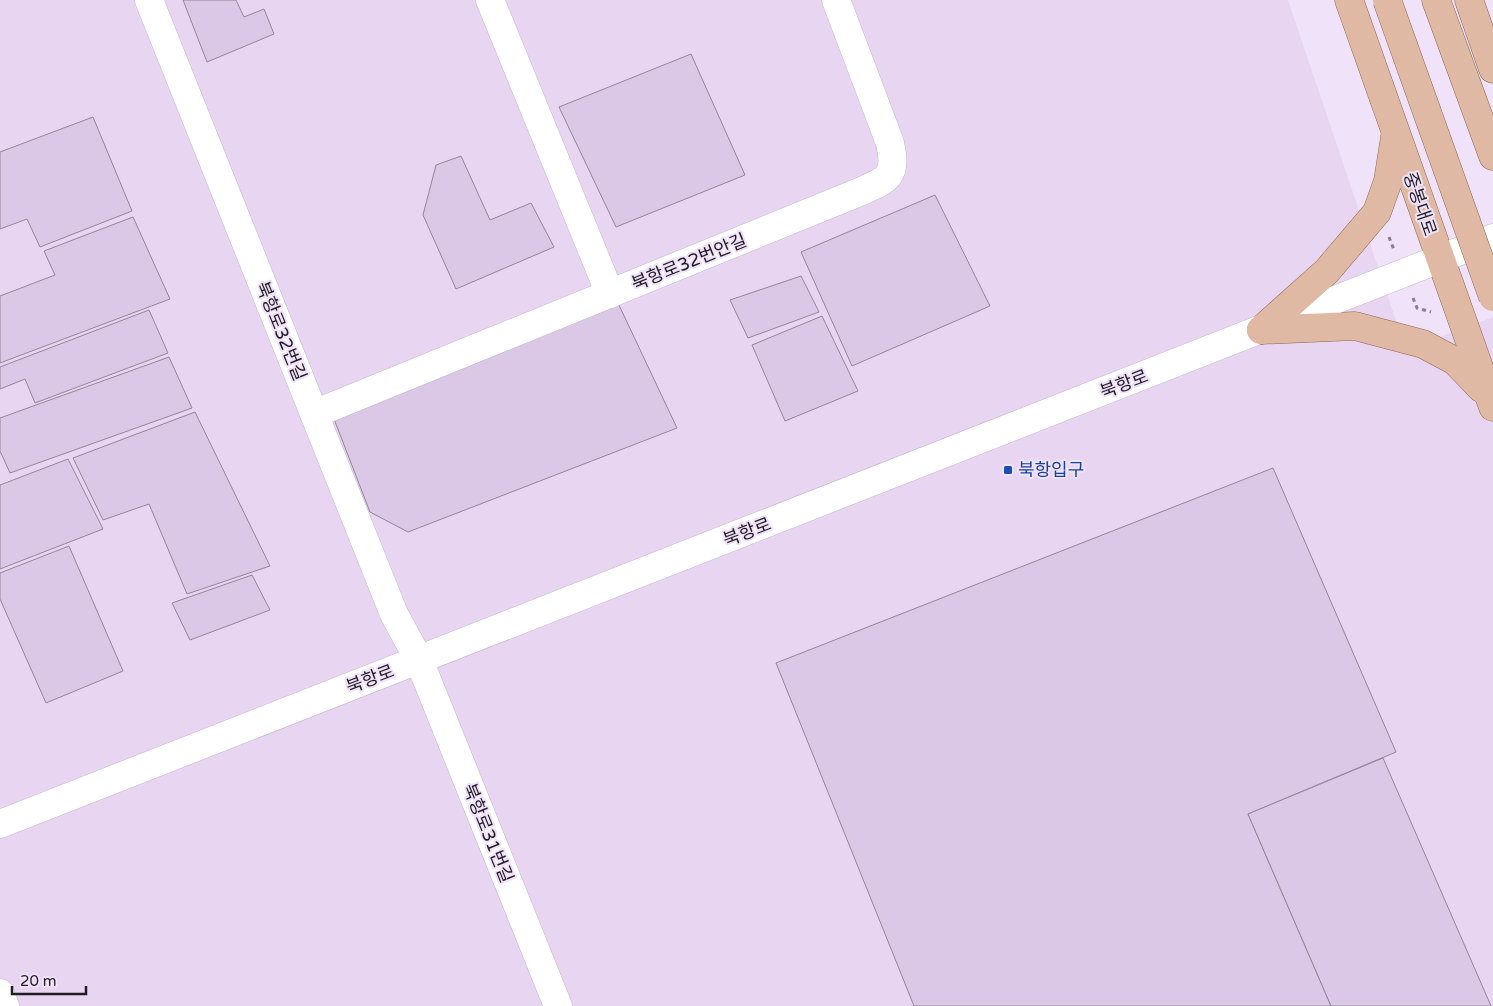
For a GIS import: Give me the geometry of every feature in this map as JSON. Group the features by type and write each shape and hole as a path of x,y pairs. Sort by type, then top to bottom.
{"main road":[{"name":"중봉대로","path":"1350,0 1491,402"},
{"path":"1387,0 1493,297"},
{"path":"1436,0 1493,156"},
{"path":"1469,0 1493,68"},
{"path":"1261,330 1327,271 1377,212 1388,180 1395,132"},
{"path":"1261,330 1355,326 1423,344 1455,360 1491,402"}],"street":[{"name":"북항로32번길","path":"149,0 394,614 419,660"},
{"path":"490,0 610,294"},
{"name":"북항로32번안길","path":"314,414 886,180 894,162 890,143 836,0"},
{"name":"북항로","path":"0,824 1493,238"},
{"name":"북항로31번길","path":"419,660 558,1006"},
{"path":"0,993 5,1006"}],"shaded area":[{"path":"0,0 1288,0 1406,350 1493,317 1493,1006 0,1006"}],"building":[{"path":"183,0 236,0 244,17 264,9 274,34 207,62"},
{"path":"691,54 745,175 616,227 559,107"},
{"path":"93,117 132,211 40,247 27,219 0,229 0,152"},
{"path":"461,156 490,220 531,203 554,247 456,289 423,215 436,165"},
{"path":"935,195 990,306 852,366 801,252"},
{"path":"133,217 170,299 0,363 0,296 55,275 44,251"},
{"path":"801,276 819,312 748,338 730,300"},
{"path":"618,303 677,428 408,532 370,512 334,419"},
{"path":"149,310 168,353 35,403 25,379 0,389 0,367"},
{"path":"822,316 858,391 785,421 752,345"},
{"path":"169,357 192,408 10,473 0,451 0,418"},
{"path":"195,412 270,566 187,594 149,504 103,520 73,458"},
{"path":"68,459 103,529 0,569 0,485"},
{"path":"1273,468 1396,752 1248,814 1331,1006 914,1006 776,663"},
{"path":"69,546 123,671 46,703 0,599 0,573"},
{"path":"252,575 270,610 190,640 172,603"},
{"path":"1383,758 1491,1006 1331,1006 1248,814"}],"place":[{"name":"북항입구","path":"1008,470"}]}
